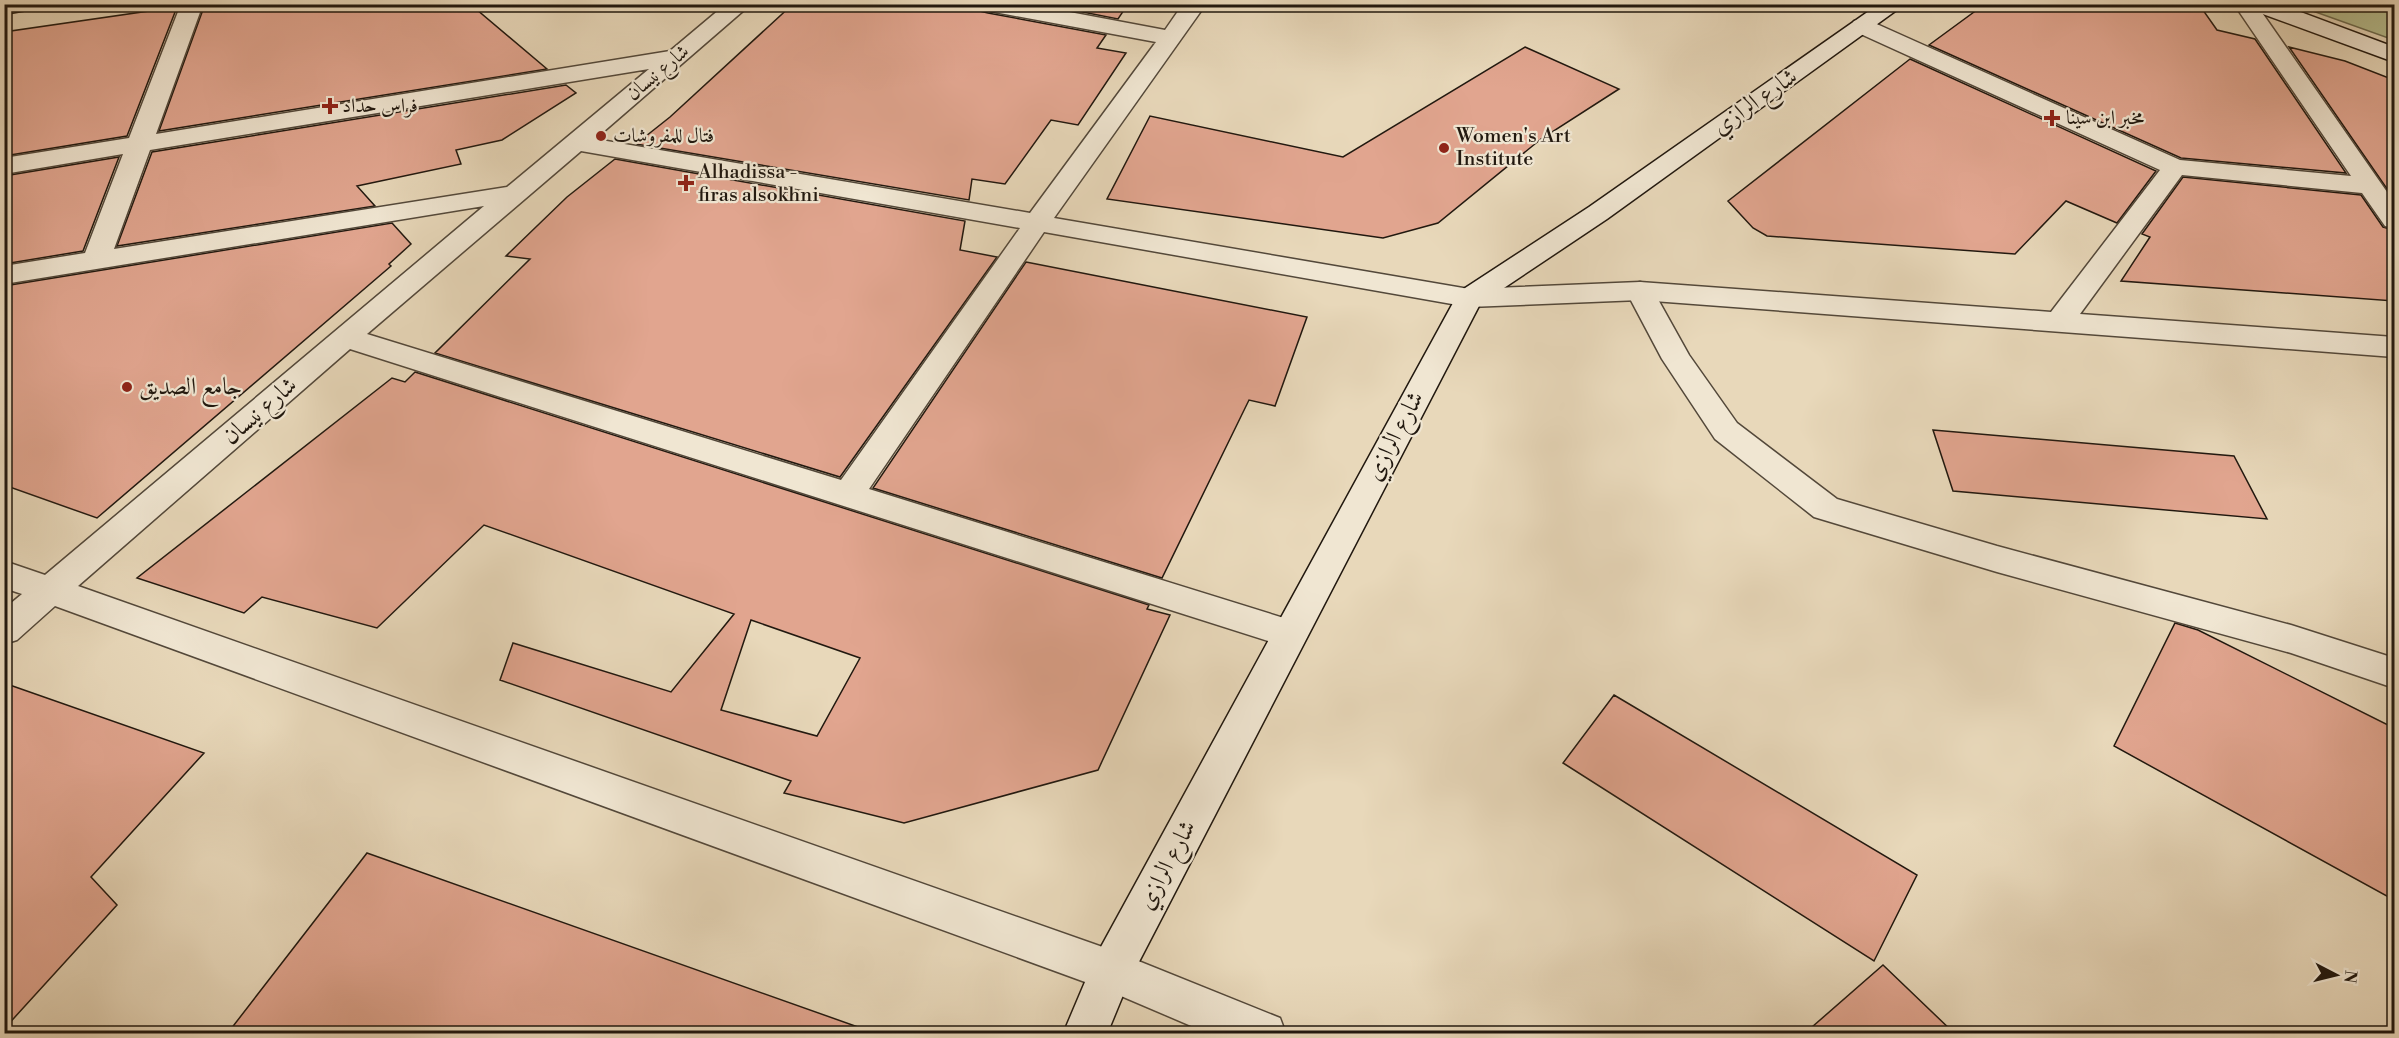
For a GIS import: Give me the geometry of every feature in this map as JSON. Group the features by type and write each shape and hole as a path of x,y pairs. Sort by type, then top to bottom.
{"street":[{"path":"4,7 26,4"},
{"path":"96,260 192,4"},
{"name":"شارع نيسان","path":"4,630 345,337 740,4"},
{"path":"989,4 1170,38"},
{"path":"848,495 1037,223 1195,4"},
{"name":"شارع الرازي","path":"1085,1034 1111,971 1468,298 1598,213 1894,4"},
{"path":"2245,4 2394,220"},
{"path":"2257,4 2394,55"},
{"path":"1862,26 2175,167 2371,186"},
{"path":"4,166 678,57"},
{"path":"577,143 1468,298 1640,291 2394,347"},
{"path":"2059,322 2175,167"},
{"path":"4,275 516,193"},
{"path":"1640,291 1677,359 1726,431 1826,508 1997,559 2291,639 2394,673"},
{"path":"345,337 1290,634"},
{"path":"4,574 1111,971 1264,1034"}],"green space":[{"path":"2296,5 2394,5 2394,40"}],"building":[{"path":"205,4 470,4 547,69 159,131"},
{"path":"793,4 976,4 980,11 988,13 1106,35 1097,48 1126,53 1078,125 1051,120 1005,184 972,179 969,200 636,144 670,117"},
{"path":"1042,4 1128,4 1118,19"},
{"path":"1985,4 2189,4 2203,10 2217,30 2255,39 2346,173 2181,158 1929,45"},
{"path":"177,7 127,136 4,156 4,32"},
{"name":"Women's Art Institute","path":"1525,47 1619,89 1541,139 1438,223 1383,238 1107,199 1150,116 1343,157"},
{"path":"2289,47 2345,61 2394,80 2394,199"},
{"path":"1910,59 2156,171 2117,223 2066,201 2015,254 1767,236 1753,228 1728,201"},
{"path":"566,85 576,93 502,140 456,150 461,164 357,186 375,206 117,246 152,152"},
{"path":"119,157 83,251 4,264 4,176"},
{"path":"615,159 965,221 960,250 997,257 840,477 435,353 530,259 506,256 567,197"},
{"path":"2183,177 2361,195 2383,227 2394,230 2394,301 2121,281 2150,237 2142,234"},
{"name":"جامع الصديق","path":"392,223 411,244 389,264 391,266 97,518 4,485 4,286"},
{"path":"1026,262 1307,317 1275,406 1249,400 1162,578 873,488"},
{"path":"415,372 1149,605 1147,609 1170,615 1098,770 904,823 784,793 791,781 500,680 513,643 671,692 734,614 484,525 377,628 262,597 244,613 137,578 392,378 405,382","holes":["751,620 860,658 817,736 721,710"]},
{"path":"1933,430 2234,456 2267,519 1953,491"},
{"path":"2175,623 2198,630 2394,728 2394,900 2114,746"},
{"path":"4,683 204,753 91,877 117,905 4,1029"},
{"path":"1614,695 1917,875 1874,961 1563,763"},
{"path":"367,853 858,1027 857,1034 227,1034"},
{"path":"1883,965 1955,1034 1804,1034"}],"railway":[{"path":"2385,4 2394,8"}],"place":[{"name":"فراس حداد","path":"330,106"},
{"name":"مخبر ابن سينا","path":"2052,118"},
{"name":"فتال للمفروشات","path":"601,136"},
{"name":"Women's Art Institute","path":"1444,148"},
{"name":"Alhadissa - firas alsokhni","path":"686,183"},
{"name":"جامع الصديق","path":"127,387"}]}
